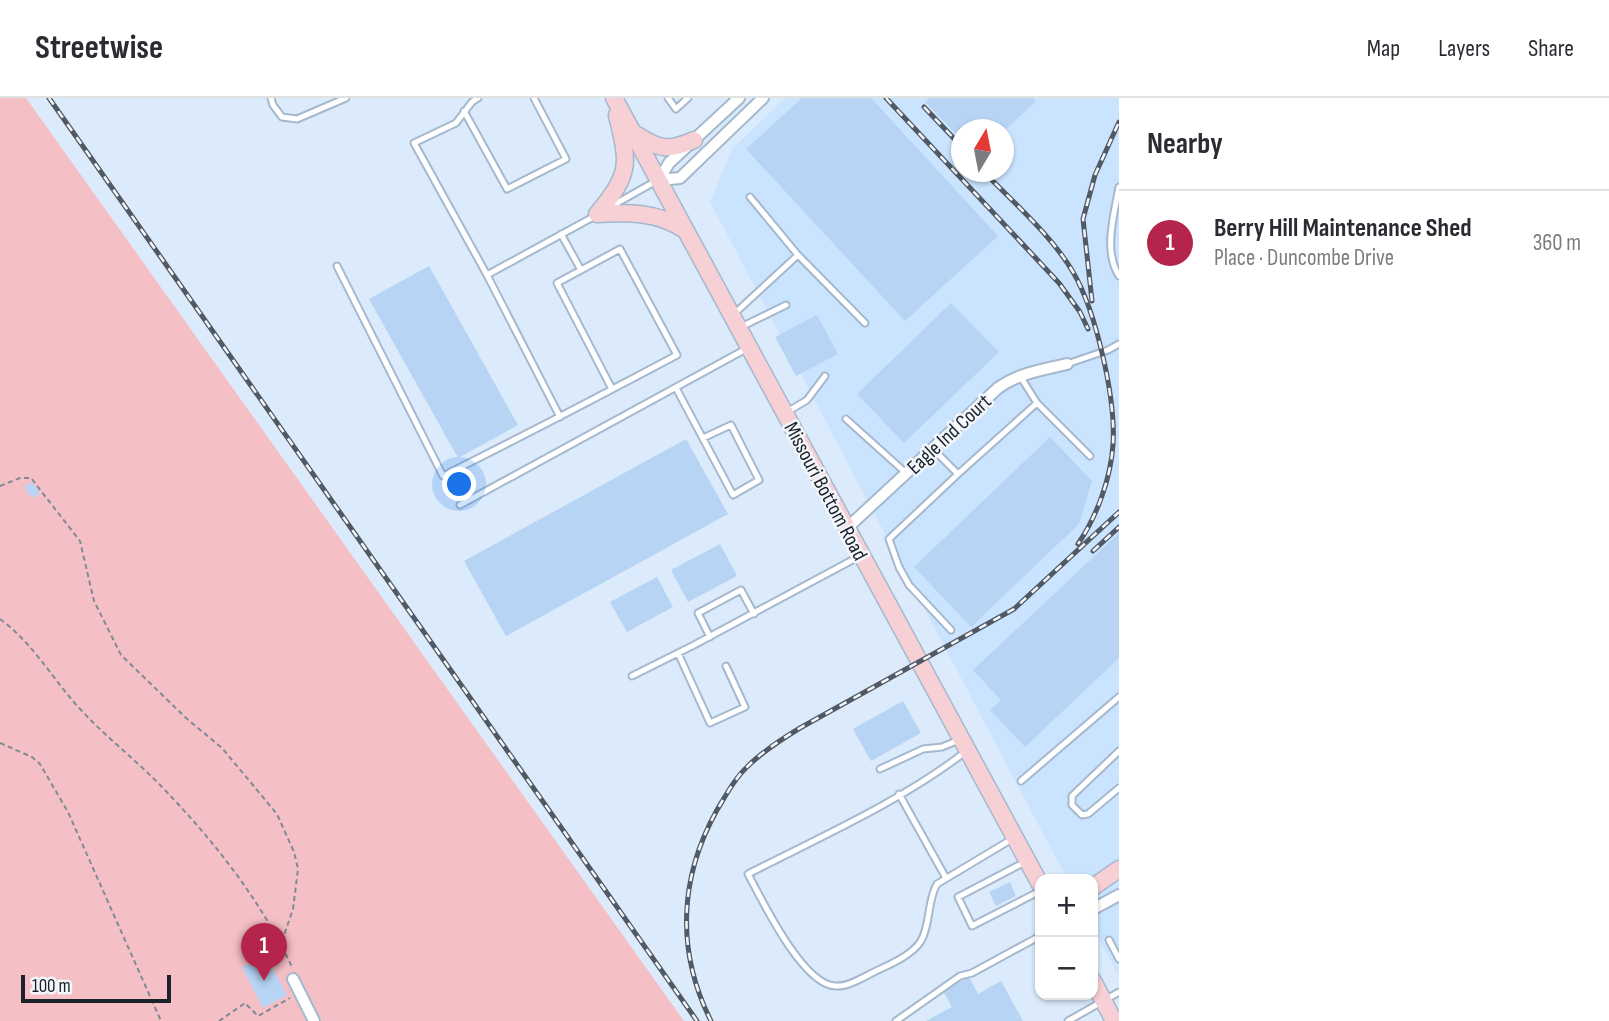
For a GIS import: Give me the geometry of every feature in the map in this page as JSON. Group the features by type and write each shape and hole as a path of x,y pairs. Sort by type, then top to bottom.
{"street":[{"name":"Missouri Bottom Road","path":"613,98 635,134 846,529 1035,874"},
{"path":"597,214 617,190 626,170 626,153 613,98"},
{"path":"659,180 669,163 739,98"},
{"path":"659,180 680,178 763,98"},
{"path":"635,134 661,148 675,148 694,140"},
{"path":"597,214 626,212 648,215 664,219 686,231"},
{"name":"Eagle Ind Court","path":"846,529 998,388 1020,376 1067,364"},
{"path":"1098,884 1119,871"},
{"path":"1098,892 1119,871"},
{"path":"1098,906 1119,895"},
{"path":"293,979 314,1021"},
{"path":"1098,990 1114,1021"}],"lane":[{"path":"271,98 282,117 296,120 346,98"},
{"path":"478,98 456,123 414,143 560,417"},
{"path":"464,111 507,190 566,159 534,98"},
{"path":"667,98 676,109 688,98"},
{"path":"486,275 659,180"},
{"path":"1119,187 1112,227 1112,264 1119,275"},
{"path":"750,197 798,255 865,323"},
{"path":"561,234 582,270"},
{"path":"337,266 443,476 560,417 677,355 620,249 557,283 612,389"},
{"path":"735,322 798,255"},
{"path":"735,322 786,305"},
{"path":"1067,364 1119,344"},
{"path":"460,505 749,348"},
{"path":"785,414 807,400 825,376"},
{"path":"1020,376 1037,403 1090,456"},
{"path":"676,388 703,439 733,495 759,480 731,425 703,439"},
{"path":"951,630 909,585 889,540 1037,403"},
{"path":"846,419 907,473"},
{"path":"933,449 958,474"},
{"path":"632,676 861,556"},
{"path":"710,637 698,613 741,590 754,614"},
{"path":"678,653 710,723 746,707 726,666"},
{"path":"1021,780 1119,697"},
{"path":"880,769 923,749 965,744"},
{"path":"965,744 947,766 748,874 779,933 817,979 835,987 855,981 906,955 920,941 928,919 932,892 937,884 1015,837"},
{"path":"1119,751 1072,796 1072,805 1082,815 1088,814 1119,788"},
{"path":"899,794 946,878"},
{"path":"1028,860 958,897 972,926 1035,886"},
{"path":"897,1021 960,976 972,973 1038,937"},
{"path":"1109,940 1119,959"},
{"path":"1068,1021 1119,992"}],"path":[{"path":"0,486 19,478 31,478 80,541 94,601 117,649 193,725 222,748 277,814 294,852 298,869 293,909 281,944"},
{"path":"0,620 28,643 81,711 162,787 207,836 232,867 281,944 293,967 294,996 258,1016 245,1003 219,1021"},
{"path":"0,743 35,759 54,788 91,861 161,1021"}],"shaded area":[{"path":"0,98 26,98 684,1021 0,1021"},
{"path":"785,98 1119,98 1119,976 1098,937 1098,874 1064,874 710,202 732,149"}],"building":[{"path":"802,98 871,98 998,236 905,321 746,149"},
{"path":"930,98 1033,98 1036,101 1014,122 1014,119 951,119 951,129 925,102"},
{"path":"429,266 518,425 458,458 369,299"},
{"path":"951,303 999,352 904,443 857,394"},
{"path":"817,315 838,354 796,376 775,337"},
{"path":"1050,437 1092,481 1079,524 971,627 914,567"},
{"path":"686,439 728,514 506,636 464,561"},
{"path":"32,482 40,493 32,498 24,487"},
{"path":"1119,533 1119,658 1025,747 990,710 1001,700 973,670"},
{"path":"720,544 737,576 688,602 671,570"},
{"path":"657,577 673,607 627,632 610,602"},
{"path":"903,701 921,733 871,761 853,729"},
{"path":"1010,882 1016,896 996,906 989,892"},
{"path":"265,954 287,995 263,1008 242,967"},
{"path":"969,977 978,994 1001,981 1023,1021 926,1021 952,1007 943,991"}],"railway":[{"path":"49,98 697,1021"},
{"path":"886,98 1059,283 1080,312 1088,329"},
{"path":"924,107 951,135"},
{"path":"1092,301 1083,219 1095,175 1119,122"},
{"path":"994,182 1043,232 1073,272 1089,309 1103,356 1113,425 1112,457 1102,496 1078,544"},
{"path":"711,1021 700,995 687,941 689,888 704,836 739,776 766,750 800,728 1014,609 1119,512"},
{"path":"1093,551 1119,527"}],"place":[{"name":"Berry Hill Maintenance Shed","path":"264,981"}]}
